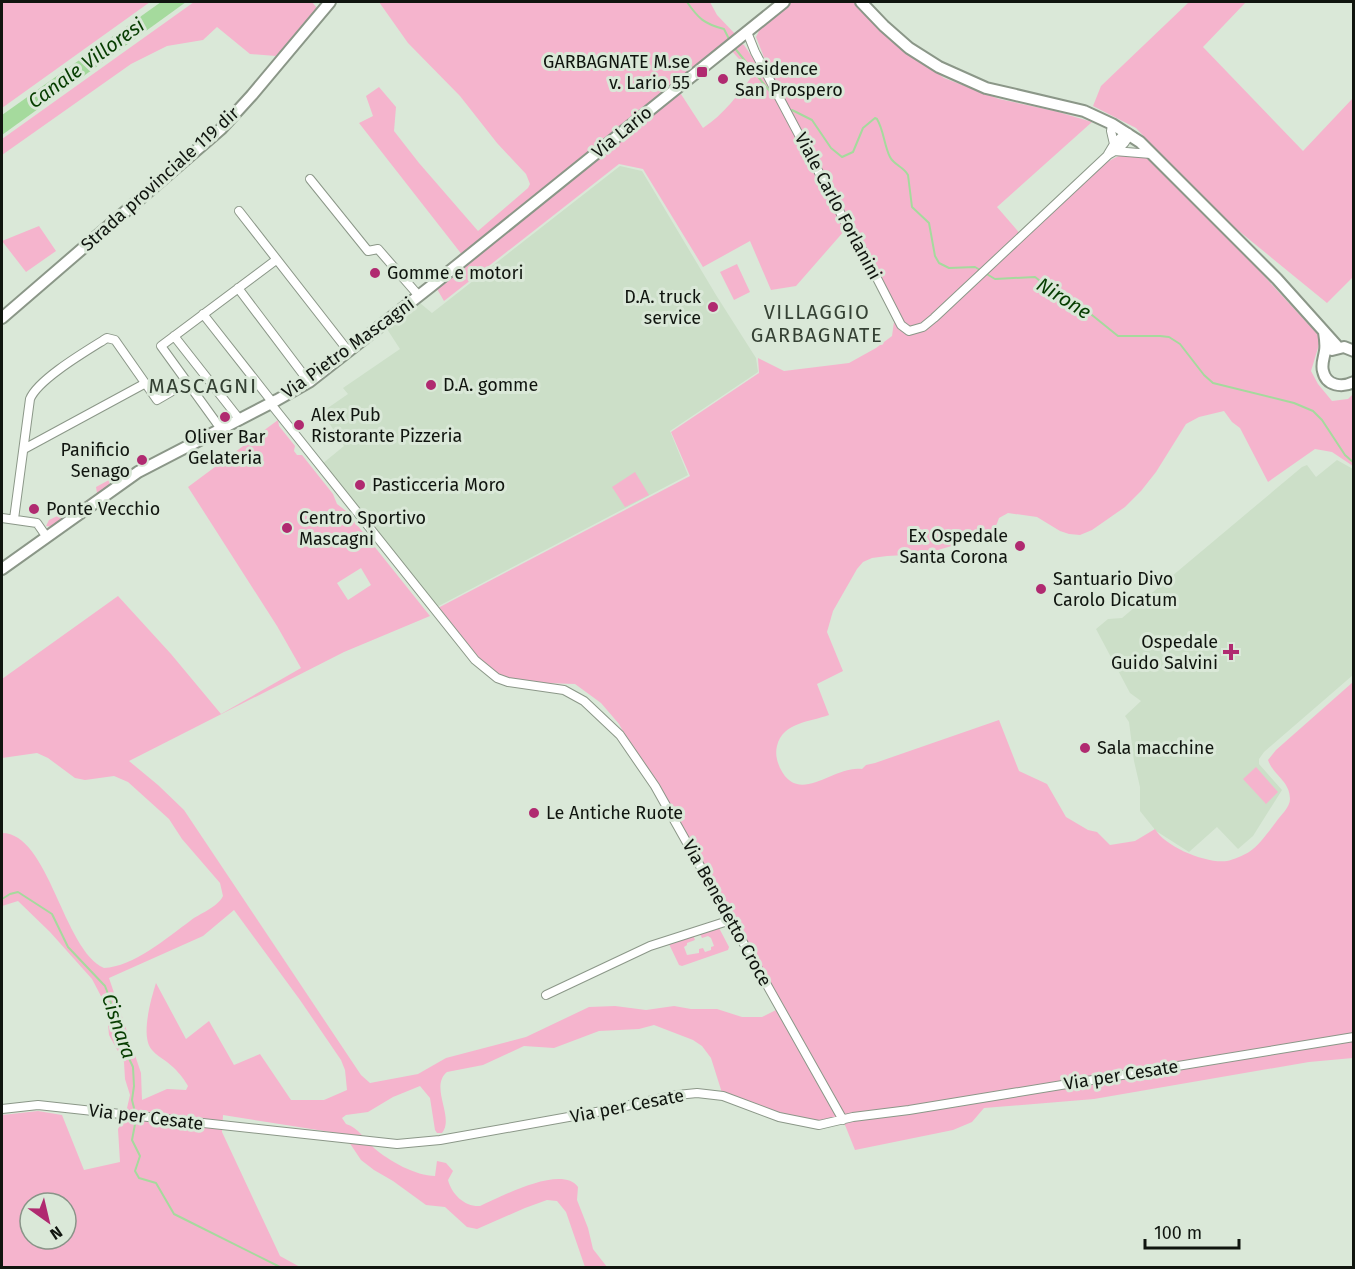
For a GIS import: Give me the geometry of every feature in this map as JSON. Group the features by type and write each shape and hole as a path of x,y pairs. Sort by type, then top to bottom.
{"street":[{"name":"Strada provinciale 119 dir","path":"2,318 221,129 330,2"},
{"name":"Via Lario","path":"459,263 784,2"},
{"path":"861,2 909,48 955,75 1002,93 1084,111 1127,133 1155,154 1277,279 1338,347 1353,351"},
{"name":"Viale Carlo Forlanini","path":"747,32 755,52 838,210 903,327 913,331 928,324 1112,150 1125,142 1127,133"},
{"path":"1112,124 1112,150 1155,154"},
{"path":"310,179 368,251 378,249 419,296"},
{"path":"239,211 349,352"},
{"path":"221,429 161,346 276,260"},
{"name":"Via Pietro Mascagni","path":"2,569 138,472 309,382 459,263"},
{"path":"238,288 309,382"},
{"name":"Via Benedetto Croce","path":"203,314 444,622 489,673 508,682 564,690 584,700 612,725 655,786 843,1120"},
{"path":"1324,332 1326,348 1322,368 1328,380 1341,386 1353,382"},
{"path":"174,336 240,420"},
{"path":"14,519 32,394 76,357 107,338 115,340 157,400 188,382"},
{"path":"1324,359 1330,351 1338,347"},
{"path":"24,449 144,384"},
{"path":"2,518 37,523 46,537"},
{"path":"546,994 650,946 731,920"},
{"name":"Via per Cesate","path":"2,1109 39,1105 387,1144 440,1140 697,1093 723,1096 779,1117 819,1125 1353,1037"}],"shaded area":[{"path":"2,2 150,2 2,108"},
{"path":"194,2 312,2 317,8 276,56 250,54 217,27 203,40 167,46 131,64 2,155 2,139"},
{"path":"379,2 710,2 717,15 737,36 463,256 359,123 373,116 366,96 379,87 396,107 394,131 478,231 530,184 526,174 497,143 460,96 408,43"},
{"path":"790,2 855,2 890,40 944,78 999,99 1092,122 997,207 1022,236 1031,233 1101,166 1128,153 1154,156 1321,338 1311,371 1332,401 1348,399 1353,394 1353,466 1332,452 1315,449 1268,482 1240,428 1224,411 1199,417 1186,424 1156,472 1141,491 1125,507 1092,530 1080,535 1069,534 1037,517 1008,513 999,518 996,526 983,537 924,554 887,556 863,562 833,611 827,632 843,671 817,684 829,715 798,724 785,732 776,749 780,768 788,779 797,784 817,782 851,769 862,769 866,765 999,720 1019,771 1047,784 1066,817 1088,830 1097,832 1110,845 1135,841 1155,829 1168,842 1187,853 1209,860 1227,861 1244,855 1256,846 1289,805 1287,787 1268,760 1276,750 1353,682 1353,1058 1309,1062 1094,1099 984,1108 972,1122 953,1130 855,1150 843,1120 819,1125 723,1096 711,1058 702,1046 693,1040 654,1025 639,1029 599,1031 554,1048 524,1046 483,1065 447,1072 440,1086 446,1119 442,1133 437,1133 435,1130 430,1098 420,1086 393,1097 368,1112 346,1115 342,1118 380,1153 411,1171 435,1176 437,1161 446,1163 453,1171 448,1180 453,1191 464,1202 474,1206 480,1206 530,1184 559,1179 570,1181 578,1187 577,1200 593,1249 607,1267 585,1267 566,1212 557,1201 547,1200 477,1229 467,1227 445,1207 426,1205 374,1170 361,1160 349,1142 337,1133 223,1115 222,1132 280,1256 300,1267 2,1267 2,1115 38,1111 62,1115 84,1170 120,1162 118,1129 125,1117 130,1095 125,1079 124,1062 109,1035 107,1013 92,979 50,932 18,901 2,906 2,833 18,838 32,852 44,871 77,939 90,957 104,968 127,962 150,950 213,907 223,896 220,883 182,839 169,819 128,782 114,776 85,780 75,778 48,758 37,753 2,758 2,679 118,596 221,714 301,668 277,626 188,487 278,420 279,426 295,446 294,451 297,455 302,455 333,494 337,504 346,511 430,616 344,652 129,761 184,810 361,1075 370,1083 418,1074 446,1058 526,1037 589,1007 615,1006 646,1010 674,1006 691,1009 717,1009 742,1017 762,1017 776,1010 619,724 601,703 575,684 515,682 500,678 485,665 438,608 690,476 671,432 759,373 758,358 784,371 849,363 892,336 896,308 852,231 845,230 796,286 771,290 750,241 703,267 643,169 619,164 444,301 437,289 633,126 679,91 703,128 711,123 753,75 731,50 740,43 744,45 763,73 769,70 756,37 761,27","holes":["361,568 371,585 348,600 337,583","234,910 341,1060 345,1070 347,1090 324,1100 291,1100 260,1054 234,1065 209,1021 186,1039 156,983 148,1018 149,1044 154,1052 176,1070 188,1086 186,1090 167,1089 142,1100 141,1073 109,978 203,936"]},
{"path":"1189,2 1246,2 1203,47 1303,151 1353,98 1353,277 1327,303 1212,209 1136,128 1093,106 1101,86"},
{"path":"620,166 642,171 756,358 758,372 670,431 688,475 433,609 322,464 344,446 322,412 348,394 343,388 400,349 387,329 420,303 432,313"},
{"path":"39,226 56,251 26,272 2,241"},
{"path":"737,264 750,292 734,300 720,272"},
{"name":"Ospedale Guido Salvini","path":"1337,460 1353,469 1353,675 1264,752 1259,759 1259,764 1282,790 1253,836 1238,849 1217,827 1189,852 1156,831 1140,811 1140,787 1129,722 1125,716 1141,701 1130,693 1096,629 1108,619 1122,618 1302,467 1307,465 1316,477"},
{"path":"635,472 649,495 625,507 612,487"},
{"path":"109,480 110,486 53,527 46,526 49,520 80,505 97,493 96,487"},
{"path":"1256,767 1278,792 1266,804 1243,779"},
{"path":"719,928 729,947 728,950 682,966 679,965 669,944 693,935 695,940 684,947 687,955 699,953 699,949 703,948 705,952 714,946 711,938 708,936 702,938 700,934"}],"water":[{"name":"Canale Villoresi","path":"161,2 186,2 2,135 2,115"}],"waterway":[{"name":"Nirone","path":"687,2 702,20 724,29 730,41"},
{"name":"Nirone","path":"733,46 777,100"},
{"name":"Nirone","path":"792,110 812,120 831,148 842,157 853,152 863,128 875,118 877,119 890,157 908,175 912,207 929,223 935,256 939,263 949,268 975,267 995,279 1035,277 1056,293 1082,307 1118,336 1169,337 1180,344 1213,383 1294,403 1313,411 1322,420 1345,455 1354,463"},
{"name":"Cisnara","path":"2,899 18,892 52,914 68,947 105,986 119,1037 133,1067 132,1100 134,1108"},
{"name":"Cisnara","path":"136,1119 132,1140 140,1156 135,1171 139,1178 156,1183 174,1214 282,1268"}],"place":[{"name":"GARBAGNATE M.se v. Lario 55","path":"702,72"},
{"name":"Residence San Prospero","path":"723,79"},
{"name":"Gomme e motori","path":"375,273"},
{"name":"D.A. truck service","path":"713,307"},
{"name":"D.A. gomme","path":"431,385"},
{"name":"Oliver Bar Gelateria","path":"225,417"},
{"name":"Alex Pub Ristorante Pizzeria","path":"299,425"},
{"name":"Panificio Senago","path":"142,460"},
{"name":"Pasticceria Moro","path":"360,485"},
{"name":"Ponte Vecchio","path":"34,509"},
{"name":"Centro Sportivo Mascagni","path":"287,528"},
{"name":"Ex Ospedale Santa Corona","path":"1020,546"},
{"name":"Santuario Divo Carolo Dicatum","path":"1041,589"},
{"name":"Ospedale Guido Salvini","path":"1231,652"},
{"name":"Sala macchine","path":"1085,748"},
{"name":"Le Antiche Ruote","path":"534,813"}],"district":[{"name":"VILLAGGIO GARBAGNATE","path":"817,324"},
{"name":"MASCAGNI","path":"203,386"}]}
